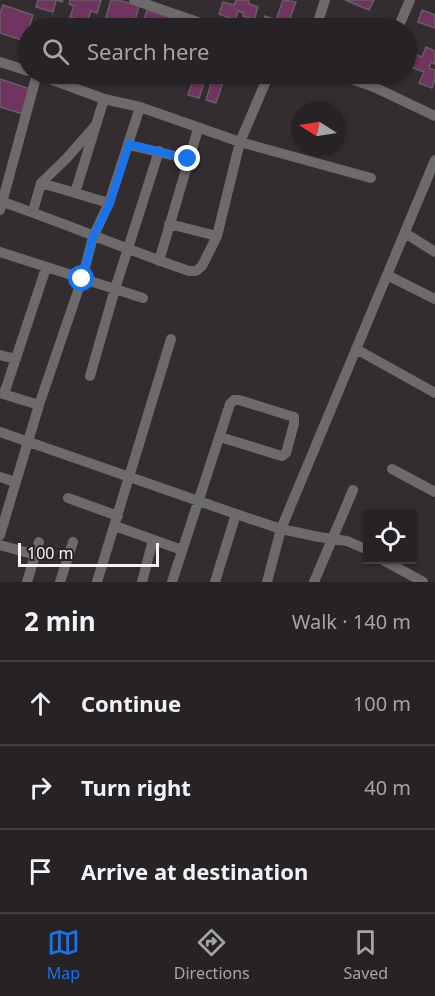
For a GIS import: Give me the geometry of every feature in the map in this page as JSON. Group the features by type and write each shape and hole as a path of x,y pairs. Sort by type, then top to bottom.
{"street":[{"path":"134,0 186,18"},
{"path":"319,18 325,0"},
{"path":"402,18 410,0"},
{"path":"0,62 18,68"},
{"path":"33,84 1,204 33,211 127,250 189,271 196,271 202,266 217,236 240,142 265,84"},
{"path":"63,84 104,99 141,107 240,142 371,178"},
{"path":"365,84 435,116"},
{"path":"75,193 104,99"},
{"path":"0,535 39,405 82,279 93,237 110,203 141,107"},
{"path":"33,211 41,183 66,159 94,126"},
{"path":"159,261 198,129"},
{"path":"129,144 188,159"},
{"path":"90,376 159,151"},
{"path":"267,582 281,529 435,160"},
{"path":"41,183 110,203"},
{"path":"170,224 217,236"},
{"path":"405,233 435,252"},
{"path":"0,252 143,298"},
{"path":"39,405 2,393 16,359 46,268"},
{"path":"387,275 435,299"},
{"path":"97,582 171,339"},
{"path":"356,349 435,393"},
{"path":"0,355 16,359"},
{"path":"172,582 230,404 239,399 294,417 286,453 282,456 220,437"},
{"path":"0,432 281,529 348,541 363,548"},
{"path":"392,469 435,492"},
{"path":"0,477 15,482"},
{"path":"314,582 353,490"},
{"path":"68,498 153,540 182,550"},
{"path":"215,582 236,514"},
{"path":"142,582 153,540"},
{"path":"27,582 39,542"},
{"path":"60,582 73,542"},
{"path":"0,545 36,555"},
{"path":"390,564 423,582"}],"building":[{"path":"38,0 56,0 53,12 36,7"},
{"path":"70,0 101,0 97,13 91,11 88,18 70,17 74,6 69,4"},
{"path":"111,0 139,6 136,18 106,18"},
{"path":"236,0 249,0 248,3 258,7 255,18 243,16 244,13 238,11 236,18 219,14 223,2 234,5"},
{"path":"283,0 296,2 290,18 277,18"},
{"path":"345,0 374,0 369,10"},
{"path":"3,5 33,15 32,18 18,18 18,39 0,33 0,13"},
{"path":"147,10 174,18 144,18"},
{"path":"422,10 435,15 435,28 418,22"},
{"path":"426,47 435,51 434,64 431,62 429,68 435,70 432,88 419,83 424,72 417,69 417,55 422,57"},
{"path":"0,79 30,89 23,114 0,107"},
{"path":"192,84 204,84 199,98 188,95"},
{"path":"211,84 222,84 216,103 206,100"}],"route":[{"path":"82,279 93,237 110,203 129,144 188,159"}]}
